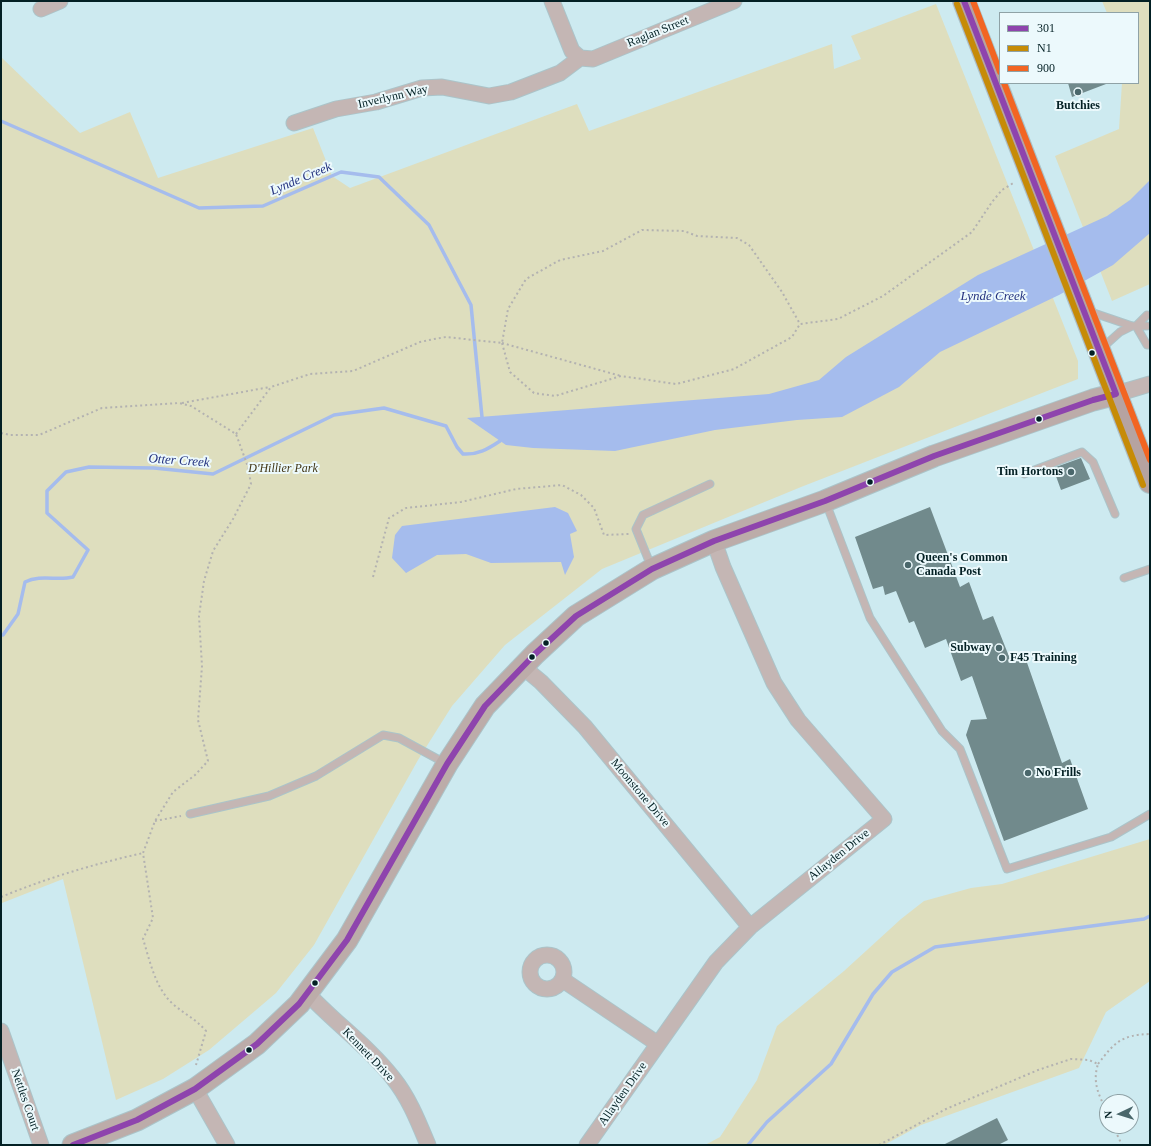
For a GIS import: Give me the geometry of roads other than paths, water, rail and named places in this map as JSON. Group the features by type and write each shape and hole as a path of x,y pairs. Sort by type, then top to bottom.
{"main road":[{"path":"964,1 1150,482"}],"street":[{"path":"41,9 60,1"},
{"path":"552,1 572,51 580,58"},
{"name":"Raglan Street","path":"580,58 593,59 734,1"},
{"name":"Inverlynn Way","path":"294,123 336,109 376,102 422,88 442,87 490,96 511,92 538,83 560,73 580,58"},
{"path":"73,1145 137,1120 195,1089 257,1044 308,994 347,940 447,764 485,706 576,616 652,569 714,541 825,501 941,454 1093,400 1150,384"},
{"name":"Allayden Drive","path":"587,1145 716,962 750,927 884,819 798,720 774,682 723,567 714,541"},
{"name":"Moonstone Drive","path":"523,667 541,682 585,727 750,927"},
{"path":"563,980 658,1044"},
{"name":"Kennett Drive","path":"308,994 322,1009 368,1051 393,1078 414,1111 428,1145"},
{"name":"Nettles Court","path":"1,1031 41,1145"},
{"path":"195,1089 227,1145"}],"lane":[{"path":"1079,300 1134,326 1147,326"},
{"path":"1099,350 1120,332 1134,326 1146,315"},
{"path":"1134,326 1147,345 1150,344"},
{"path":"1024,474 1082,452 1093,462 1115,514"},
{"path":"652,569 636,529 643,516 710,484"},
{"path":"825,501 870,618 942,731 960,749 1007,869 1111,838 1150,814"},
{"path":"1124,578 1150,569"},
{"path":"190,814 269,796 316,776 383,735 399,738 447,764"}],"water":[{"name":"Lynde Creek","path":"1150,180 1150,233 1113,265 1059,295 940,352 899,387 842,417 797,420 715,430 615,451 533,448 506,445 467,418 769,394 819,380 846,357 978,275 1107,216 1130,200"},
{"path":"555,507 568,513 577,531 570,534 574,557 565,575 561,562 491,563 466,554 437,555 406,573 392,558 395,535 402,526"}],"waterway":[{"name":"Lynde Creek","path":"1,121 199,208 263,206 341,172 379,177 429,225 471,305 482,417"},
{"name":"Otter Creek","path":"1,635 3,635 18,614 25,582 37,578 73,577 88,550 47,513 47,491 66,472 89,467 154,468 213,474 334,415 384,408 446,426 457,447 463,454 473,454 483,451 500,441"},
{"path":"748,1145 767,1122 831,1064 873,994 892,972 935,947 1144,919 1150,916"}],"place":[{"name":"Butchies","path":"1078,92"},
{"name":"Tim Hortons","path":"1071,472"},
{"name":"Queen's Common Canada Post","path":"908,565"},
{"name":"Subway","path":"999,648"},
{"name":"F45 Training","path":"1002,658"},
{"name":"No Frills","path":"1028,773"}],"park label":[{"name":"D'Hillier Park","path":"283,469"}]}
